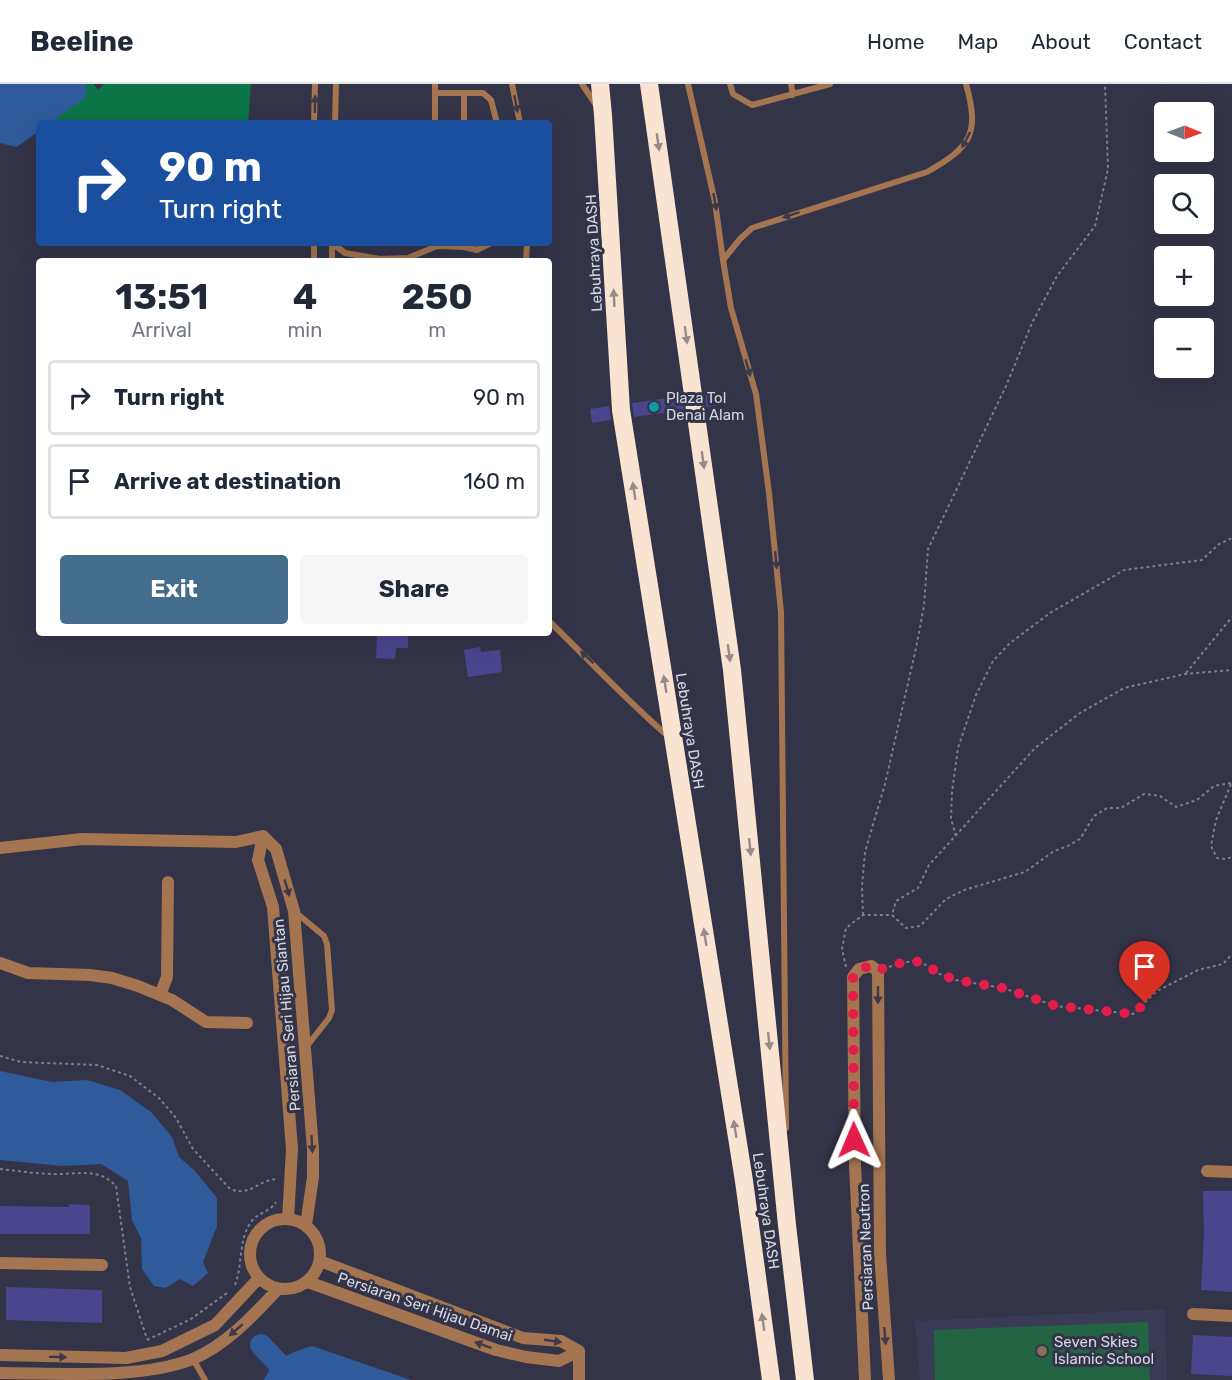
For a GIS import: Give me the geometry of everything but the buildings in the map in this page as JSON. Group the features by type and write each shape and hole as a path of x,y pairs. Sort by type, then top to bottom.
{"highway":[{"name":"Lebuhraya DASH","path":"600,84 621,410 744,1181 771,1380"},
{"name":"Lebuhraya DASH","path":"650,84 732,670 787,1225 806,1380"}],"street":[{"path":"0,848 82,839 236,842 263,836"},
{"name":"Persiaran Seri Hijau Siantan","path":"263,836 276,849 294,910 313,1149 313,1177 306,1225"},
{"name":"Persiaran Seri Hijau Siantan","path":"263,836 258,860 273,907 292,1149 288,1219"},
{"path":"160,995 167,977 168,882"},
{"path":"0,963 28,973 112,978 172,1000 206,1022 247,1023"},
{"path":"853,977 859,969 871,966 878,970"},
{"name":"Persiaran Neutron","path":"878,970 880,1254 889,1380"},
{"name":"Persiaran Neutron","path":"853,977 855,1164 865,1380"},
{"path":"1207,1171 1232,1172"},
{"path":"276,1219 288,1219 300,1221 306,1225 317,1238 320,1249 320,1261 316,1272 308,1282 289,1290 278,1289 264,1283 252,1268 250,1256 251,1244 256,1233 265,1224 276,1219"},
{"name":"Persiaran Seri Hijau Damai","path":"320,1261 523,1338 561,1341 579,1351"},
{"path":"0,1263 102,1265"},
{"path":"0,1355 126,1358 162,1351 215,1325 259,1278"},
{"name":"Persiaran Seri Hijau Damai","path":"308,1282 496,1350 559,1361 579,1351"},
{"path":"0,1373 134,1374 193,1359 225,1339 278,1289"},
{"path":"1193,1314 1232,1316"},
{"path":"579,1351 579,1380"}],"lane":[{"path":"315,84 315,120"},
{"path":"335,120 336,84"},
{"path":"435,84 435,120"},
{"path":"512,84 519,120"},
{"path":"582,84 603,115"},
{"path":"688,84 715,202 730,308 756,394 781,612 781,823 786,1130"},
{"path":"729,84 733,94 752,105 830,84"},
{"path":"791,84 794,95"},
{"path":"723,260 752,228 927,172 953,157 965,145 972,128 973,108 966,84"},
{"path":"435,93 483,93 491,100 496,120"},
{"path":"464,94 464,120"},
{"path":"336,246 345,253 374,258"},
{"path":"408,258 435,246"},
{"path":"467,246 477,250 484,246"},
{"path":"552,624 639,711 674,742"},
{"path":"294,910 324,936 327,944 330,979 332,1010 329,1018 305,1048"},
{"path":"786,1142 787,1225"},
{"path":"193,1359 205,1380"}],"path":[{"path":"864,915 861,886 866,852 885,784 916,648 924,606 928,549 1006,386 1032,323 1057,276 1095,226 1108,169 1105,84"},
{"path":"956,836 951,819 958,748 976,695 993,662 1010,643 1050,613 1124,570 1202,560 1220,544 1232,538"},
{"path":"1185,674 1232,617"},
{"path":"892,915 896,901 918,888 929,866 1035,748 1080,713 1124,688 1185,674 1232,670"},
{"path":"853,977 845,967 842,949 846,928 864,915 892,915 906,928 920,926 946,898 964,890 1024,872 1054,851 1080,839 1094,816 1107,808 1121,808 1143,794 1160,796 1176,807 1197,800 1214,786 1232,782"},
{"path":"1232,782 1216,820 1211,846 1217,858 1226,859 1232,856"},
{"path":"878,970 915,961 956,980 1003,988 1056,1006 1133,1014 1157,991 1198,970 1222,964 1232,954"},
{"path":"0,1056 21,1062 97,1065 130,1076 159,1098 176,1118 193,1149 230,1188 237,1192 246,1192 263,1182 281,1179"},
{"path":"0,1169 58,1174 86,1172 108,1177 116,1186 130,1287 152,1353"},
{"path":"147,1339 158,1336 191,1319 235,1285 240,1271 243,1235 253,1219 273,1207 279,1197"}],"shaded area":[{"name":"Seven Skies Islamic School","path":"1165,1309 1167,1380 920,1380 915,1321"}],"green space":[{"path":"94,84 98,90 104,84 251,84 248,120 54,120 85,97 86,86"},
{"name":"Seven Skies Islamic School","path":"1148,1322 1150,1380 935,1380 934,1330"}],"water":[{"path":"0,84 87,84 86,97 54,120 36,120 36,133 17,147 0,143"},
{"path":"0,1071 52,1082 87,1080 120,1090 151,1112 172,1137 179,1157 195,1171 217,1198 217,1226 203,1262 208,1273 193,1286 180,1279 166,1288 154,1286 142,1269 141,1238 132,1220 128,1181 101,1164 62,1166 0,1160"},
{"path":"312,1346 411,1380 264,1380 278,1361"}],"waterway":[{"path":"261,1345 294,1380"}],"place":[{"name":"Plaza Tol Denai Alam","path":"654,407"},
{"name":"Seven Skies Islamic School","path":"1042,1351"}],"route":[{"path":"854,1140 853,977 859,969 871,966 878,970 915,961 956,980 979,982 1003,988 1056,1006 1133,1014 1145,1003"}]}
